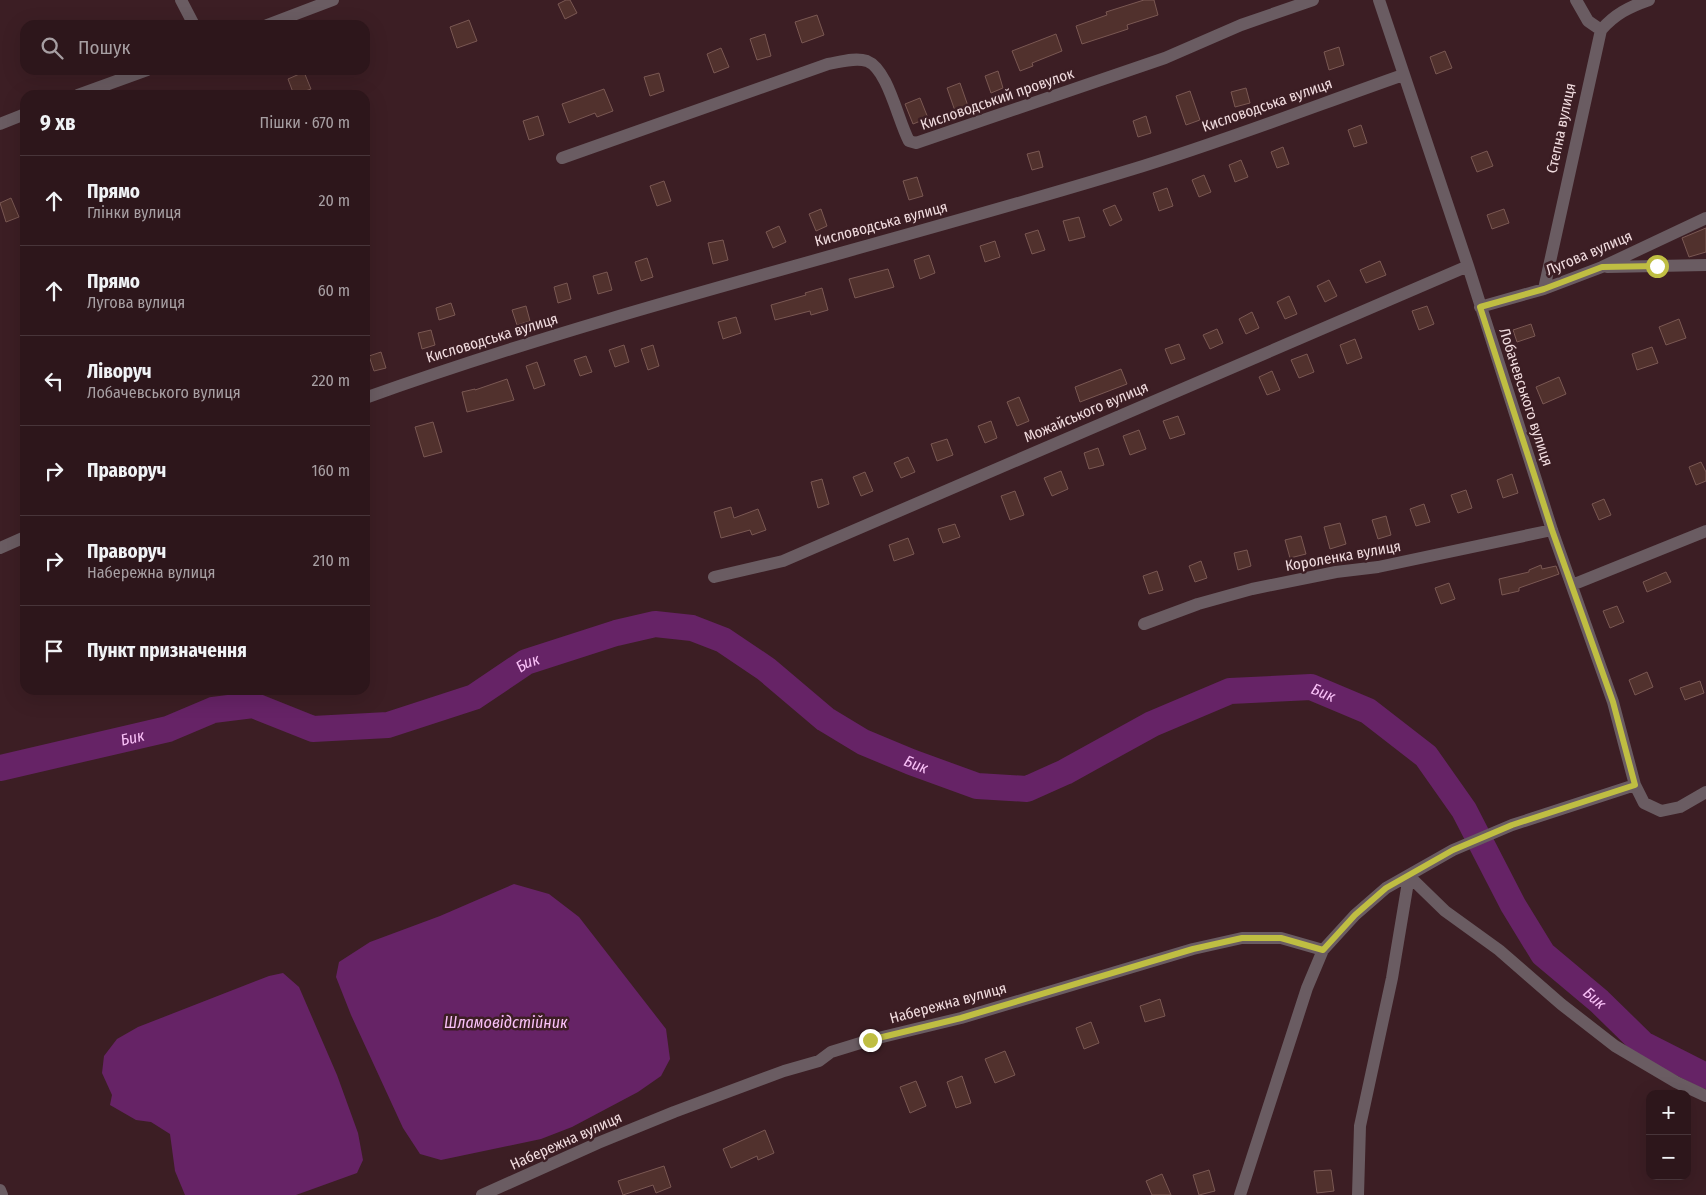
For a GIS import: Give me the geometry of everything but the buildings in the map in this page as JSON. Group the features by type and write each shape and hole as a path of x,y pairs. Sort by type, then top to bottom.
{"street":[{"path":"181,0 191,20"},
{"path":"280,20 333,0"},
{"name":"Кисловодський провулок","path":"562,158 828,64 851,60 867,61 882,72 903,130 909,141 916,143 1166,58 1241,25 1313,0"},
{"name":"Лобачевського вулиця","path":"1379,0 1468,266 1552,530 1613,702 1635,785 1644,802 1661,811 1680,807 1706,792"},
{"path":"1576,0 1588,21 1601,30 1612,18 1630,7 1649,0"},
{"name":"Степна вулиця","path":"1544,289 1601,30"},
{"path":"92,90 133,75"},
{"name":"Кисловодська вулиця","path":"370,396 466,362 810,260 1132,170 1403,75"},
{"path":"0,124 20,116"},
{"name":"Лугова вулиця","path":"1480,307 1544,289 1602,267 1706,218"},
{"path":"1602,267 1706,264"},
{"name":"Можайського вулиця","path":"714,577 783,561 1468,266"},
{"name":"Короленка вулиця","path":"1144,624 1198,604 1252,589 1336,572 1378,567 1552,530"},
{"path":"1572,585 1706,531"},
{"path":"0,548 20,539"},
{"path":"1240,1195 1307,988 1323,950 1355,915 1386,888 1453,850 1512,825 1635,785"},
{"path":"1409,876 1445,911 1499,950 1561,1004 1615,1046 1676,1082 1706,1096"},
{"path":"1358,1195 1360,1126 1392,978 1409,876"},
{"name":"Набережна вулиця","path":"482,1195 598,1143 784,1071 819,1061 831,1052 870,1040 961,1018 1193,949 1242,938 1281,938 1323,950"},
{"path":"0,1190 2,1195"}],"water":[{"name":"Шламовідстійник","path":"514,884 549,894 579,917 666,1029 670,1059 661,1076 638,1092 572,1127 541,1139 441,1160 420,1154 403,1128 351,1015 336,977 339,962 370,942 440,916"},
{"path":"283,973 299,987 337,1075 358,1133 363,1160 357,1173 296,1195 185,1195 175,1171 170,1134 151,1122 136,1120 110,1105 112,1095 102,1073 104,1056 117,1039 138,1027 269,976"}],"waterway":[{"name":"Бик","path":"0,768 168,729 213,710 253,705 313,729 388,725 474,697 526,662 616,633 655,624 692,628 723,640 766,669 825,719 863,742 977,786 1027,789 1065,772 1152,724 1230,691 1311,687 1368,711 1426,756 1464,810 1513,905 1543,954 1599,1001 1643,1044 1706,1076"}],"route":[{"path":"870,1040 961,1018 1193,949 1242,938 1281,938 1323,950 1355,915 1386,888 1453,850 1512,825 1635,785 1613,702 1552,530 1480,307 1544,289 1602,267 1657,266"}]}
